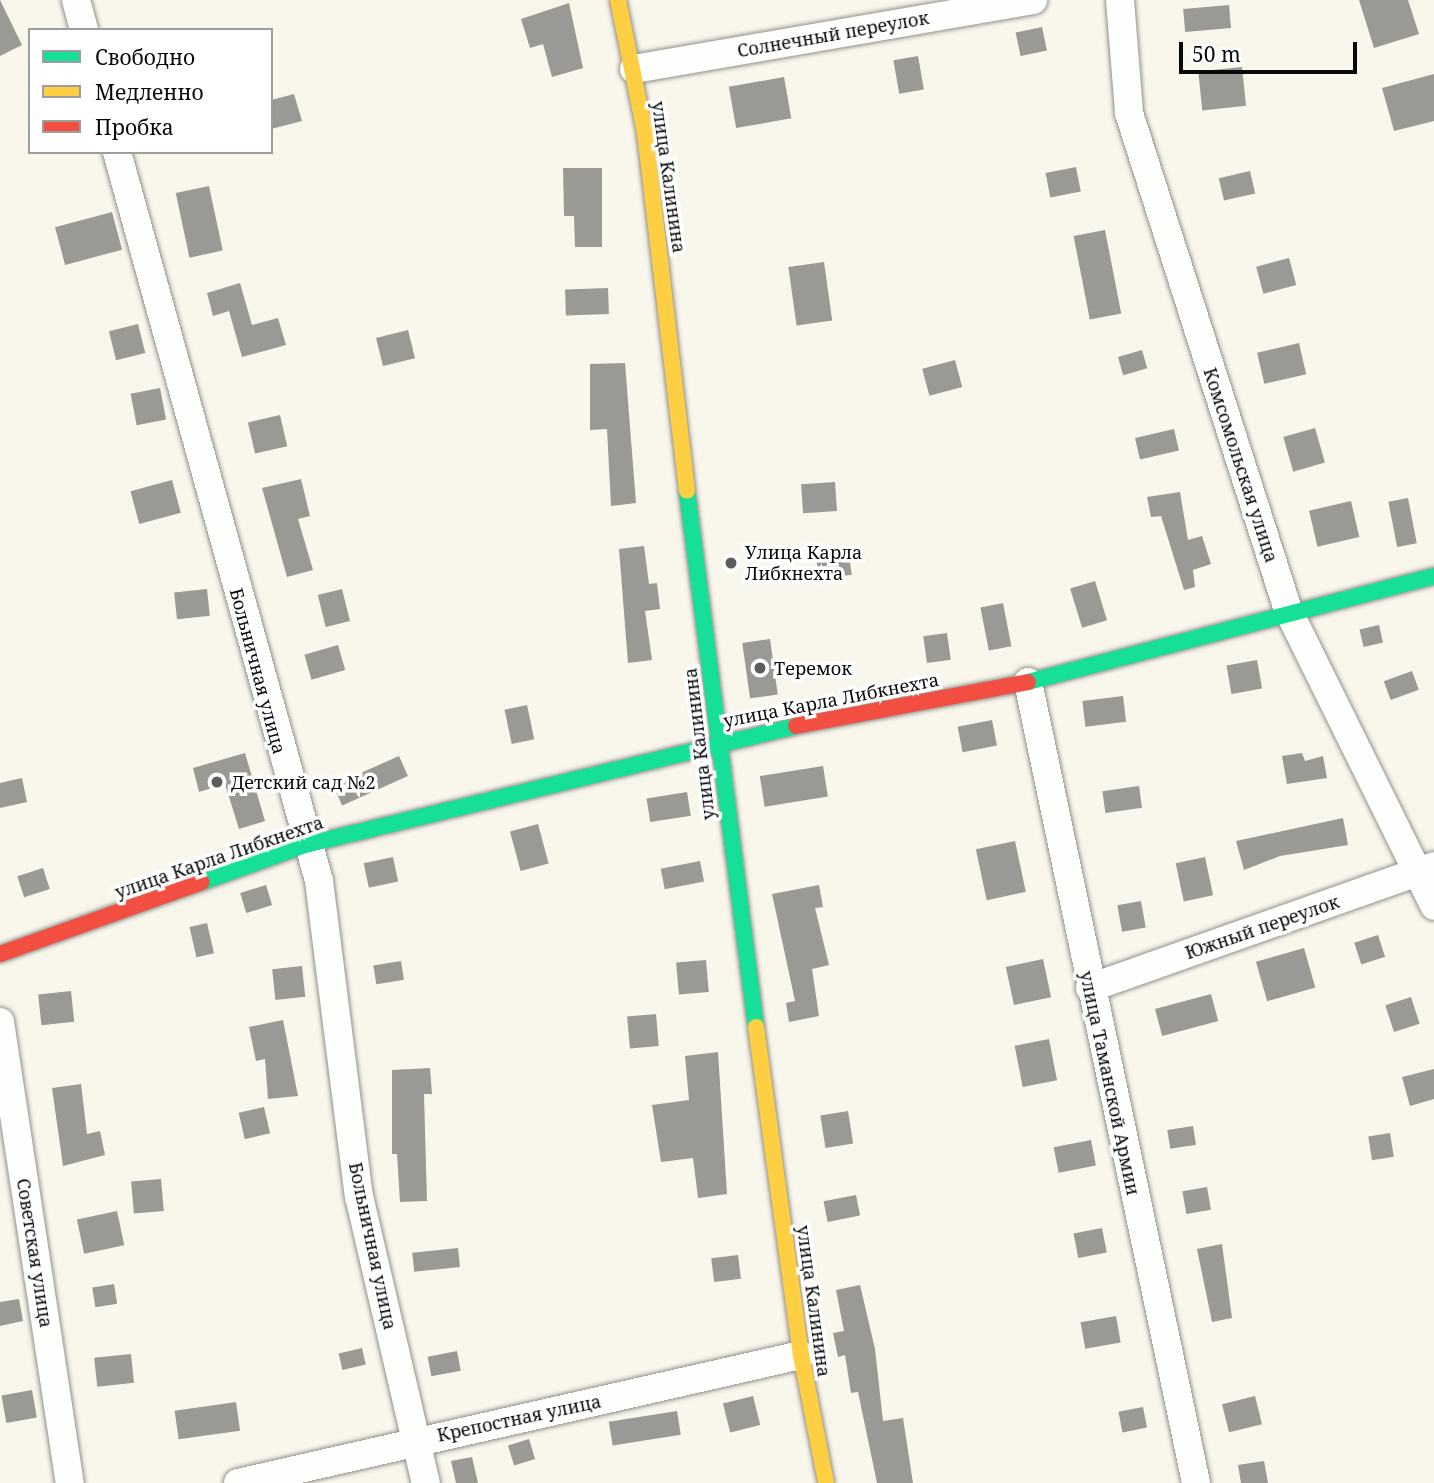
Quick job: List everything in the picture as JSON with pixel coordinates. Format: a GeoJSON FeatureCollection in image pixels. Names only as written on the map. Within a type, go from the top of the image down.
{"type":"FeatureCollection","features":[{"type":"Feature","properties":{"kind":"street"},"geometry":{"type":"LineString","coordinates":[[76,0],[83,28]]}},
{"type":"Feature","properties":{"kind":"street","name":"улица Калинина"},"geometry":{"type":"LineString","coordinates":[[618,0],[634,69],[717,741],[801,1355],[826,1483]]}},
{"type":"Feature","properties":{"kind":"street","name":"Солнечный переулок"},"geometry":{"type":"LineString","coordinates":[[634,69],[1033,0]]}},
{"type":"Feature","properties":{"kind":"street","name":"Комсомольская улица"},"geometry":{"type":"LineString","coordinates":[[1120,0],[1129,113],[1288,610],[1427,868],[1434,906]]}},
{"type":"Feature","properties":{"kind":"street","name":"Больничная улица"},"geometry":{"type":"LineString","coordinates":[[118,154],[305,845],[319,881],[359,1196],[426,1483]]}},
{"type":"Feature","properties":{"kind":"street","name":"улица Карла Либкнехта"},"geometry":{"type":"LineString","coordinates":[[0,954],[305,845],[717,741],[1028,682],[1288,610],[1434,576]]}},
{"type":"Feature","properties":{"kind":"street","name":"улица Таманской Армии"},"geometry":{"type":"LineString","coordinates":[[1028,682],[1090,988],[1196,1483]]}},
{"type":"Feature","properties":{"kind":"street","name":"Южный переулок"},"geometry":{"type":"LineString","coordinates":[[1090,988],[1427,868]]}},
{"type":"Feature","properties":{"kind":"street","name":"Советская улица"},"geometry":{"type":"LineString","coordinates":[[0,1022],[70,1483]]}},
{"type":"Feature","properties":{"kind":"street","name":"Крепостная улица"},"geometry":{"type":"LineString","coordinates":[[237,1483],[416,1440],[801,1355]]}},
{"type":"Feature","properties":{"kind":"building"},"geometry":{"type":"Polygon","coordinates":[[[0,0],[22,45],[0,56],[0,0]]]}},
{"type":"Feature","properties":{"kind":"building"},"geometry":{"type":"Polygon","coordinates":[[[1359,0],[1408,0],[1419,34],[1374,48],[1359,0]]]}},
{"type":"Feature","properties":{"kind":"building"},"geometry":{"type":"Polygon","coordinates":[[[569,3],[583,68],[552,77],[543,44],[530,48],[521,19],[569,3]]]}},
{"type":"Feature","properties":{"kind":"building"},"geometry":{"type":"Polygon","coordinates":[[[1229,5],[1231,28],[1185,32],[1183,9],[1229,5]]]}},
{"type":"Feature","properties":{"kind":"building"},"geometry":{"type":"Polygon","coordinates":[[[1042,27],[1047,50],[1021,56],[1016,33],[1042,27]]]}},
{"type":"Feature","properties":{"kind":"building"},"geometry":{"type":"Polygon","coordinates":[[[918,56],[924,89],[899,94],[893,60],[918,56]]]}},
{"type":"Feature","properties":{"kind":"building"},"geometry":{"type":"Polygon","coordinates":[[[1242,67],[1246,106],[1202,110],[1198,72],[1242,67]]]}},
{"type":"Feature","properties":{"kind":"building"},"geometry":{"type":"Polygon","coordinates":[[[1434,74],[1434,121],[1394,131],[1382,88],[1434,74]]]}},
{"type":"Feature","properties":{"kind":"building"},"geometry":{"type":"Polygon","coordinates":[[[784,77],[791,118],[736,128],[729,87],[784,77]]]}},
{"type":"Feature","properties":{"kind":"building"},"geometry":{"type":"Polygon","coordinates":[[[294,94],[302,121],[273,128],[273,99],[294,94]]]}},
{"type":"Feature","properties":{"kind":"building"},"geometry":{"type":"Polygon","coordinates":[[[1076,167],[1081,192],[1050,197],[1046,173],[1076,167]]]}},
{"type":"Feature","properties":{"kind":"building"},"geometry":{"type":"Polygon","coordinates":[[[563,168],[602,168],[602,247],[575,247],[574,216],[564,216],[563,168]]]}},
{"type":"Feature","properties":{"kind":"building"},"geometry":{"type":"Polygon","coordinates":[[[1250,171],[1255,193],[1224,201],[1219,178],[1250,171]]]}},
{"type":"Feature","properties":{"kind":"building"},"geometry":{"type":"Polygon","coordinates":[[[209,186],[223,251],[189,258],[176,193],[209,186]]]}},
{"type":"Feature","properties":{"kind":"building"},"geometry":{"type":"Polygon","coordinates":[[[112,212],[122,250],[65,265],[55,227],[112,212]]]}},
{"type":"Feature","properties":{"kind":"building"},"geometry":{"type":"Polygon","coordinates":[[[1105,230],[1121,313],[1090,320],[1074,236],[1105,230]]]}},
{"type":"Feature","properties":{"kind":"building"},"geometry":{"type":"Polygon","coordinates":[[[1289,258],[1296,285],[1263,294],[1256,267],[1289,258]]]}},
{"type":"Feature","properties":{"kind":"building"},"geometry":{"type":"Polygon","coordinates":[[[824,262],[832,320],[797,325],[788,267],[824,262]]]}},
{"type":"Feature","properties":{"kind":"building"},"geometry":{"type":"Polygon","coordinates":[[[240,283],[252,325],[278,318],[286,345],[242,357],[229,311],[213,316],[207,293],[240,283]]]}},
{"type":"Feature","properties":{"kind":"building"},"geometry":{"type":"Polygon","coordinates":[[[608,288],[609,314],[566,315],[565,290],[608,288]]]}},
{"type":"Feature","properties":{"kind":"building"},"geometry":{"type":"Polygon","coordinates":[[[138,324],[145,353],[116,360],[109,331],[138,324]]]}},
{"type":"Feature","properties":{"kind":"building"},"geometry":{"type":"Polygon","coordinates":[[[408,330],[415,358],[383,366],[376,338],[408,330]]]}},
{"type":"Feature","properties":{"kind":"building"},"geometry":{"type":"Polygon","coordinates":[[[1299,343],[1306,374],[1264,384],[1257,353],[1299,343]]]}},
{"type":"Feature","properties":{"kind":"building"},"geometry":{"type":"Polygon","coordinates":[[[1142,350],[1147,368],[1123,375],[1118,357],[1142,350]]]}},
{"type":"Feature","properties":{"kind":"building"},"geometry":{"type":"Polygon","coordinates":[[[955,360],[962,387],[929,396],[922,369],[955,360]]]}},
{"type":"Feature","properties":{"kind":"building"},"geometry":{"type":"Polygon","coordinates":[[[625,363],[636,503],[611,506],[607,429],[590,430],[590,364],[625,363]]]}},
{"type":"Feature","properties":{"kind":"building"},"geometry":{"type":"Polygon","coordinates":[[[160,388],[166,419],[137,425],[131,394],[160,388]]]}},
{"type":"Feature","properties":{"kind":"building"},"geometry":{"type":"Polygon","coordinates":[[[280,415],[287,446],[255,454],[248,422],[280,415]]]}},
{"type":"Feature","properties":{"kind":"building"},"geometry":{"type":"Polygon","coordinates":[[[1315,428],[1325,463],[1293,472],[1283,437],[1315,428]]]}},
{"type":"Feature","properties":{"kind":"building"},"geometry":{"type":"Polygon","coordinates":[[[1174,429],[1179,450],[1140,459],[1135,438],[1174,429]]]}},
{"type":"Feature","properties":{"kind":"building"},"geometry":{"type":"Polygon","coordinates":[[[301,479],[310,516],[298,519],[313,570],[287,577],[262,488],[301,479]]]}},
{"type":"Feature","properties":{"kind":"building"},"geometry":{"type":"Polygon","coordinates":[[[172,480],[181,513],[139,524],[130,491],[172,480]]]}},
{"type":"Feature","properties":{"kind":"building"},"geometry":{"type":"Polygon","coordinates":[[[835,482],[837,511],[803,513],[801,484],[835,482]]]}},
{"type":"Feature","properties":{"kind":"building"},"geometry":{"type":"Polygon","coordinates":[[[1180,492],[1188,540],[1202,536],[1211,564],[1193,570],[1195,587],[1184,590],[1161,516],[1151,517],[1147,497],[1180,492]]]}},
{"type":"Feature","properties":{"kind":"building"},"geometry":{"type":"Polygon","coordinates":[[[1408,498],[1417,543],[1397,547],[1388,502],[1408,498]]]}},
{"type":"Feature","properties":{"kind":"building"},"geometry":{"type":"Polygon","coordinates":[[[1351,501],[1359,537],[1317,547],[1309,511],[1351,501]]]}},
{"type":"Feature","properties":{"kind":"building"},"geometry":{"type":"Polygon","coordinates":[[[644,546],[649,584],[657,583],[660,609],[645,611],[652,660],[628,663],[619,549],[644,546]]]}},
{"type":"Feature","properties":{"kind":"building"},"geometry":{"type":"Polygon","coordinates":[[[848,548],[852,575],[819,579],[815,553],[848,548]]]}},
{"type":"Feature","properties":{"kind":"building"},"geometry":{"type":"Polygon","coordinates":[[[1095,581],[1107,620],[1082,628],[1070,589],[1095,581]]]}},
{"type":"Feature","properties":{"kind":"building"},"geometry":{"type":"Polygon","coordinates":[[[207,589],[210,616],[177,619],[174,592],[207,589]]]}},
{"type":"Feature","properties":{"kind":"building"},"geometry":{"type":"Polygon","coordinates":[[[342,589],[350,621],[326,627],[318,595],[342,589]]]}},
{"type":"Feature","properties":{"kind":"building"},"geometry":{"type":"Polygon","coordinates":[[[1003,603],[1011,646],[989,651],[980,607],[1003,603]]]}},
{"type":"Feature","properties":{"kind":"building"},"geometry":{"type":"Polygon","coordinates":[[[1379,625],[1383,643],[1364,647],[1360,629],[1379,625]]]}},
{"type":"Feature","properties":{"kind":"building"},"geometry":{"type":"Polygon","coordinates":[[[947,633],[951,660],[927,663],[923,636],[947,633]]]}},
{"type":"Feature","properties":{"kind":"building","name":"Теремок"},"geometry":{"type":"Polygon","coordinates":[[[770,639],[778,694],[750,698],[742,643],[770,639]]]}},
{"type":"Feature","properties":{"kind":"building"},"geometry":{"type":"Polygon","coordinates":[[[338,645],[345,670],[312,680],[304,655],[338,645]]]}},
{"type":"Feature","properties":{"kind":"building"},"geometry":{"type":"Polygon","coordinates":[[[1257,660],[1262,689],[1232,694],[1226,665],[1257,660]]]}},
{"type":"Feature","properties":{"kind":"building"},"geometry":{"type":"Polygon","coordinates":[[[1412,671],[1419,690],[1391,700],[1384,681],[1412,671]]]}},
{"type":"Feature","properties":{"kind":"building"},"geometry":{"type":"Polygon","coordinates":[[[1123,696],[1126,722],[1085,727],[1082,701],[1123,696]]]}},
{"type":"Feature","properties":{"kind":"building"},"geometry":{"type":"Polygon","coordinates":[[[527,705],[534,739],[512,744],[505,710],[527,705]]]}},
{"type":"Feature","properties":{"kind":"building"},"geometry":{"type":"Polygon","coordinates":[[[992,720],[997,746],[963,752],[958,727],[992,720]]]}},
{"type":"Feature","properties":{"kind":"building"},"geometry":{"type":"Polygon","coordinates":[[[245,753],[265,821],[239,829],[225,784],[199,792],[193,768],[245,753]]]}},
{"type":"Feature","properties":{"kind":"building"},"geometry":{"type":"Polygon","coordinates":[[[1302,753],[1305,761],[1323,756],[1327,778],[1287,784],[1282,756],[1302,753]]]}},
{"type":"Feature","properties":{"kind":"building"},"geometry":{"type":"Polygon","coordinates":[[[399,756],[408,776],[342,805],[333,785],[399,756]]]}},
{"type":"Feature","properties":{"kind":"building"},"geometry":{"type":"Polygon","coordinates":[[[823,766],[828,797],[765,807],[760,776],[823,766]]]}},
{"type":"Feature","properties":{"kind":"building"},"geometry":{"type":"Polygon","coordinates":[[[22,778],[27,802],[0,808],[0,783],[22,778]]]}},
{"type":"Feature","properties":{"kind":"building"},"geometry":{"type":"Polygon","coordinates":[[[1139,786],[1142,808],[1105,813],[1102,791],[1139,786]]]}},
{"type":"Feature","properties":{"kind":"building"},"geometry":{"type":"Polygon","coordinates":[[[687,792],[691,816],[650,822],[647,798],[687,792]]]}},
{"type":"Feature","properties":{"kind":"building"},"geometry":{"type":"Polygon","coordinates":[[[1343,818],[1348,845],[1280,856],[1244,870],[1236,841],[1343,818]]]}},
{"type":"Feature","properties":{"kind":"building"},"geometry":{"type":"Polygon","coordinates":[[[538,824],[549,864],[521,871],[510,832],[538,824]]]}},
{"type":"Feature","properties":{"kind":"building"},"geometry":{"type":"Polygon","coordinates":[[[1015,841],[1026,892],[987,900],[976,849],[1015,841]]]}},
{"type":"Feature","properties":{"kind":"building"},"geometry":{"type":"Polygon","coordinates":[[[393,857],[398,881],[369,888],[364,863],[393,857]]]}},
{"type":"Feature","properties":{"kind":"building"},"geometry":{"type":"Polygon","coordinates":[[[1205,857],[1213,895],[1184,901],[1176,863],[1205,857]]]}},
{"type":"Feature","properties":{"kind":"building"},"geometry":{"type":"Polygon","coordinates":[[[700,861],[704,882],[665,889],[661,869],[700,861]]]}},
{"type":"Feature","properties":{"kind":"building"},"geometry":{"type":"Polygon","coordinates":[[[43,868],[50,889],[24,897],[17,876],[43,868]]]}},
{"type":"Feature","properties":{"kind":"building"},"geometry":{"type":"Polygon","coordinates":[[[266,885],[272,905],[246,913],[240,893],[266,885]]]}},
{"type":"Feature","properties":{"kind":"building"},"geometry":{"type":"Polygon","coordinates":[[[819,885],[823,907],[815,908],[829,965],[812,969],[819,1016],[789,1022],[786,1003],[795,1001],[772,894],[819,885]]]}},
{"type":"Feature","properties":{"kind":"building"},"geometry":{"type":"Polygon","coordinates":[[[1141,901],[1146,928],[1122,932],[1117,905],[1141,901]]]}},
{"type":"Feature","properties":{"kind":"building"},"geometry":{"type":"Polygon","coordinates":[[[207,923],[214,953],[196,957],[189,927],[207,923]]]}},
{"type":"Feature","properties":{"kind":"building"},"geometry":{"type":"Polygon","coordinates":[[[1378,935],[1385,957],[1361,965],[1354,943],[1378,935]]]}},
{"type":"Feature","properties":{"kind":"building"},"geometry":{"type":"Polygon","coordinates":[[[1304,948],[1315,987],[1267,1001],[1256,962],[1304,948]]]}},
{"type":"Feature","properties":{"kind":"building"},"geometry":{"type":"Polygon","coordinates":[[[1043,959],[1051,997],[1014,1005],[1006,967],[1043,959]]]}},
{"type":"Feature","properties":{"kind":"building"},"geometry":{"type":"Polygon","coordinates":[[[706,960],[709,992],[679,994],[676,963],[706,960]]]}},
{"type":"Feature","properties":{"kind":"building"},"geometry":{"type":"Polygon","coordinates":[[[401,961],[404,980],[376,984],[373,965],[401,961]]]}},
{"type":"Feature","properties":{"kind":"building"},"geometry":{"type":"Polygon","coordinates":[[[302,966],[305,997],[275,1000],[272,969],[302,966]]]}},
{"type":"Feature","properties":{"kind":"building"},"geometry":{"type":"Polygon","coordinates":[[[71,991],[74,1022],[41,1025],[38,994],[71,991]]]}},
{"type":"Feature","properties":{"kind":"building"},"geometry":{"type":"Polygon","coordinates":[[[1211,994],[1218,1021],[1162,1036],[1155,1009],[1211,994]]]}},
{"type":"Feature","properties":{"kind":"building"},"geometry":{"type":"Polygon","coordinates":[[[1411,997],[1420,1024],[1394,1032],[1385,1005],[1411,997]]]}},
{"type":"Feature","properties":{"kind":"building"},"geometry":{"type":"Polygon","coordinates":[[[656,1014],[659,1046],[630,1048],[627,1017],[656,1014]]]}},
{"type":"Feature","properties":{"kind":"building"},"geometry":{"type":"Polygon","coordinates":[[[283,1020],[298,1096],[268,1099],[265,1059],[256,1061],[249,1027],[283,1020]]]}},
{"type":"Feature","properties":{"kind":"building"},"geometry":{"type":"Polygon","coordinates":[[[1049,1039],[1057,1080],[1023,1087],[1015,1046],[1049,1039]]]}},
{"type":"Feature","properties":{"kind":"building"},"geometry":{"type":"Polygon","coordinates":[[[718,1052],[727,1194],[698,1198],[693,1158],[661,1162],[652,1105],[689,1100],[685,1056],[718,1052]]]}},
{"type":"Feature","properties":{"kind":"building"},"geometry":{"type":"Polygon","coordinates":[[[430,1068],[432,1094],[424,1094],[427,1201],[400,1202],[397,1154],[392,1154],[392,1070],[430,1068]]]}},
{"type":"Feature","properties":{"kind":"building"},"geometry":{"type":"Polygon","coordinates":[[[1434,1069],[1434,1099],[1410,1106],[1402,1077],[1434,1069]]]}},
{"type":"Feature","properties":{"kind":"building"},"geometry":{"type":"Polygon","coordinates":[[[81,1084],[87,1134],[100,1131],[105,1155],[63,1166],[52,1088],[81,1084]]]}},
{"type":"Feature","properties":{"kind":"building"},"geometry":{"type":"Polygon","coordinates":[[[264,1107],[270,1133],[245,1139],[239,1113],[264,1107]]]}},
{"type":"Feature","properties":{"kind":"building"},"geometry":{"type":"Polygon","coordinates":[[[848,1111],[853,1144],[826,1148],[820,1115],[848,1111]]]}},
{"type":"Feature","properties":{"kind":"building"},"geometry":{"type":"Polygon","coordinates":[[[1193,1126],[1196,1145],[1170,1149],[1167,1130],[1193,1126]]]}},
{"type":"Feature","properties":{"kind":"building"},"geometry":{"type":"Polygon","coordinates":[[[1390,1133],[1394,1157],[1372,1160],[1368,1136],[1390,1133]]]}},
{"type":"Feature","properties":{"kind":"building"},"geometry":{"type":"Polygon","coordinates":[[[1091,1140],[1096,1166],[1059,1173],[1054,1147],[1091,1140]]]}},
{"type":"Feature","properties":{"kind":"building"},"geometry":{"type":"Polygon","coordinates":[[[161,1179],[164,1211],[134,1213],[131,1182],[161,1179]]]}},
{"type":"Feature","properties":{"kind":"building"},"geometry":{"type":"Polygon","coordinates":[[[1207,1187],[1211,1210],[1186,1214],[1182,1191],[1207,1187]]]}},
{"type":"Feature","properties":{"kind":"building"},"geometry":{"type":"Polygon","coordinates":[[[856,1195],[860,1216],[828,1222],[824,1201],[856,1195]]]}},
{"type":"Feature","properties":{"kind":"building"},"geometry":{"type":"Polygon","coordinates":[[[117,1211],[124,1245],[84,1254],[77,1220],[117,1211]]]}},
{"type":"Feature","properties":{"kind":"building"},"geometry":{"type":"Polygon","coordinates":[[[1102,1228],[1107,1253],[1078,1258],[1074,1234],[1102,1228]]]}},
{"type":"Feature","properties":{"kind":"building"},"geometry":{"type":"Polygon","coordinates":[[[1222,1244],[1232,1318],[1212,1322],[1197,1249],[1222,1244]]]}},
{"type":"Feature","properties":{"kind":"building"},"geometry":{"type":"Polygon","coordinates":[[[458,1248],[460,1267],[414,1272],[412,1253],[458,1248]]]}},
{"type":"Feature","properties":{"kind":"building"},"geometry":{"type":"Polygon","coordinates":[[[738,1255],[741,1279],[714,1282],[711,1258],[738,1255]]]}},
{"type":"Feature","properties":{"kind":"building"},"geometry":{"type":"Polygon","coordinates":[[[114,1284],[117,1304],[95,1307],[92,1287],[114,1284]]]}},
{"type":"Feature","properties":{"kind":"building"},"geometry":{"type":"Polygon","coordinates":[[[860,1285],[875,1349],[883,1421],[903,1418],[913,1483],[877,1483],[858,1392],[851,1393],[845,1355],[838,1357],[833,1333],[844,1331],[836,1290],[860,1285]]]}},
{"type":"Feature","properties":{"kind":"building"},"geometry":{"type":"Polygon","coordinates":[[[19,1299],[23,1321],[0,1326],[0,1302],[19,1299]]]}},
{"type":"Feature","properties":{"kind":"building"},"geometry":{"type":"Polygon","coordinates":[[[1116,1316],[1121,1343],[1085,1349],[1081,1322],[1116,1316]]]}},
{"type":"Feature","properties":{"kind":"building"},"geometry":{"type":"Polygon","coordinates":[[[362,1348],[366,1365],[342,1370],[339,1353],[362,1348]]]}},
{"type":"Feature","properties":{"kind":"building"},"geometry":{"type":"Polygon","coordinates":[[[457,1351],[461,1371],[431,1376],[428,1357],[457,1351]]]}},
{"type":"Feature","properties":{"kind":"building"},"geometry":{"type":"Polygon","coordinates":[[[131,1354],[134,1383],[97,1387],[94,1358],[131,1354]]]}},
{"type":"Feature","properties":{"kind":"building"},"geometry":{"type":"Polygon","coordinates":[[[32,1390],[37,1418],[6,1423],[1,1395],[32,1390]]]}},
{"type":"Feature","properties":{"kind":"building"},"geometry":{"type":"Polygon","coordinates":[[[753,1396],[760,1425],[730,1433],[723,1403],[753,1396]]]}},
{"type":"Feature","properties":{"kind":"building"},"geometry":{"type":"Polygon","coordinates":[[[1255,1396],[1262,1424],[1229,1432],[1222,1404],[1255,1396]]]}},
{"type":"Feature","properties":{"kind":"building"},"geometry":{"type":"Polygon","coordinates":[[[236,1402],[240,1431],[179,1439],[175,1411],[236,1402]]]}},
{"type":"Feature","properties":{"kind":"building"},"geometry":{"type":"Polygon","coordinates":[[[1143,1407],[1147,1428],[1122,1432],[1118,1412],[1143,1407]]]}},
{"type":"Feature","properties":{"kind":"building"},"geometry":{"type":"Polygon","coordinates":[[[677,1411],[681,1435],[613,1445],[609,1422],[677,1411]]]}},
{"type":"Feature","properties":{"kind":"building"},"geometry":{"type":"Polygon","coordinates":[[[529,1439],[535,1459],[514,1466],[508,1445],[529,1439]]]}},
{"type":"Feature","properties":{"kind":"building"},"geometry":{"type":"Polygon","coordinates":[[[472,1457],[478,1483],[456,1483],[451,1461],[472,1457]]]}},
{"type":"Feature","properties":{"kind":"building"},"geometry":{"type":"Polygon","coordinates":[[[1264,1461],[1268,1483],[1241,1483],[1238,1465],[1264,1461]]]}},
{"type":"Feature","properties":{"kind":"traffic: fast"},"geometry":{"type":"LineString","coordinates":[[687,491],[756,1027]]}},
{"type":"Feature","properties":{"kind":"traffic: fast"},"geometry":{"type":"LineString","coordinates":[[1028,682],[1434,576]]}},
{"type":"Feature","properties":{"kind":"traffic: fast"},"geometry":{"type":"LineString","coordinates":[[202,882],[305,845],[796,726]]}},
{"type":"Feature","properties":{"kind":"traffic: slow"},"geometry":{"type":"LineString","coordinates":[[618,0],[645,133],[687,491]]}},
{"type":"Feature","properties":{"kind":"traffic: slow"},"geometry":{"type":"LineString","coordinates":[[756,1027],[801,1355],[826,1483]]}},
{"type":"Feature","properties":{"kind":"traffic: jam"},"geometry":{"type":"LineString","coordinates":[[796,726],[1028,682]]}},
{"type":"Feature","properties":{"kind":"traffic: jam"},"geometry":{"type":"LineString","coordinates":[[0,954],[202,882]]}},
{"type":"Feature","properties":{"kind":"place","name":"Улица Карла Либкнехта"},"geometry":{"type":"Point","coordinates":[731,563]}},
{"type":"Feature","properties":{"kind":"place","name":"Теремок"},"geometry":{"type":"Point","coordinates":[760,668]}},
{"type":"Feature","properties":{"kind":"place","name":"Детский сад №2"},"geometry":{"type":"Point","coordinates":[217,782]}}]}
